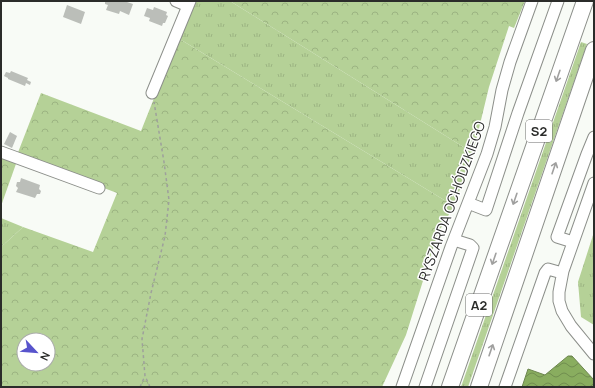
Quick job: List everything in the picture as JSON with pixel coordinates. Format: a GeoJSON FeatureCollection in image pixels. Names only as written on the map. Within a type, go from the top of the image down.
{"type":"FeatureCollection","features":[{"type":"Feature","properties":{"kind":"highway","name":"S2"},"geometry":{"type":"LineString","coordinates":[[507,222],[585,1]]}},
{"type":"Feature","properties":{"kind":"highway","name":"S2"},"geometry":{"type":"LineString","coordinates":[[532,231],[594,50]]}},
{"type":"Feature","properties":{"kind":"highway","name":"A2"},"geometry":{"type":"LineString","coordinates":[[450,387],[507,222]]}},
{"type":"Feature","properties":{"kind":"highway","name":"A2"},"geometry":{"type":"LineString","coordinates":[[479,387],[532,231]]}},
{"type":"Feature","properties":{"kind":"street"},"geometry":{"type":"LineString","coordinates":[[152,93],[189,3],[176,1]]}},
{"type":"Feature","properties":{"kind":"street","name":"RYSZARDA OCHÓDZKIEGO"},"geometry":{"type":"LineString","coordinates":[[402,387],[454,240],[487,154],[495,127],[502,90],[510,62],[532,1]]}},
{"type":"Feature","properties":{"kind":"street"},"geometry":{"type":"LineString","coordinates":[[468,203],[486,210],[520,106],[558,1]]}},
{"type":"Feature","properties":{"kind":"street"},"geometry":{"type":"LineString","coordinates":[[571,40],[592,1]]}},
{"type":"Feature","properties":{"kind":"street"},"geometry":{"type":"LineString","coordinates":[[573,242],[557,237],[594,137]]}},
{"type":"Feature","properties":{"kind":"street"},"geometry":{"type":"LineString","coordinates":[[1,152],[99,188]]}},
{"type":"Feature","properties":{"kind":"street"},"geometry":{"type":"LineString","coordinates":[[594,183],[562,273],[559,292],[559,301],[562,311],[571,326],[594,354]]}},
{"type":"Feature","properties":{"kind":"street"},"geometry":{"type":"LineString","coordinates":[[425,387],[473,248],[470,245],[454,240]]}},
{"type":"Feature","properties":{"kind":"street"},"geometry":{"type":"LineString","coordinates":[[505,387],[545,272],[548,269],[562,273]]}},
{"type":"Feature","properties":{"kind":"path"},"geometry":{"type":"LineString","coordinates":[[150,387],[145,376],[142,339],[150,293],[165,236],[169,200],[152,93]]}},
{"type":"Feature","properties":{"kind":"path"},"geometry":{"type":"LineString","coordinates":[[140,387],[145,376]]}},
{"type":"Feature","properties":{"kind":"green space"},"geometry":{"type":"Polygon","coordinates":[[[194,1],[230,1],[473,153],[454,206],[178,38],[194,1]]]}},
{"type":"Feature","properties":{"kind":"green space"},"geometry":{"type":"Polygon","coordinates":[[[230,1],[525,1],[514,28],[509,26],[489,87],[473,153],[230,1]]]}},
{"type":"Feature","properties":{"kind":"green space"},"geometry":{"type":"Polygon","coordinates":[[[178,38],[454,206],[438,233],[406,335],[382,387],[1,387],[1,247],[23,227],[93,252],[117,193],[17,155],[41,93],[141,131],[178,38]]]}},
{"type":"Feature","properties":{"kind":"green space"},"geometry":{"type":"Polygon","coordinates":[[[581,42],[587,44],[468,387],[461,387],[581,42]]]}},
{"type":"Feature","properties":{"kind":"green space"},"geometry":{"type":"Polygon","coordinates":[[[1,156],[17,161],[1,206],[1,156]]]}},
{"type":"Feature","properties":{"kind":"green space"},"geometry":{"type":"Polygon","coordinates":[[[1,218],[23,227],[1,247],[1,218]]]}},
{"type":"Feature","properties":{"kind":"green space"},"geometry":{"type":"Polygon","coordinates":[[[594,232],[594,325],[581,317],[578,282],[594,232]]]}},
{"type":"Feature","properties":{"kind":"water"},"geometry":{"type":"Polygon","coordinates":[[[568,356],[572,356],[594,380],[594,387],[522,387],[528,369],[545,375],[568,356]]]}},
{"type":"Feature","properties":{"kind":"building"},"geometry":{"type":"Polygon","coordinates":[[[105,1],[124,1],[133,4],[129,15],[120,11],[119,14],[106,10],[108,5],[105,4],[105,1]]]}},
{"type":"Feature","properties":{"kind":"building"},"geometry":{"type":"Polygon","coordinates":[[[67,5],[85,12],[81,24],[63,17],[67,5]]]}},
{"type":"Feature","properties":{"kind":"building"},"geometry":{"type":"Polygon","coordinates":[[[154,7],[167,12],[166,15],[168,16],[162,26],[149,21],[150,18],[144,16],[147,8],[153,10],[154,7]]]}},
{"type":"Feature","properties":{"kind":"building"},"geometry":{"type":"Polygon","coordinates":[[[11,71],[28,78],[27,80],[31,82],[30,85],[26,83],[25,86],[4,76],[6,72],[10,73],[11,71]]]}},
{"type":"Feature","properties":{"kind":"building"},"geometry":{"type":"Polygon","coordinates":[[[10,132],[17,136],[12,148],[4,144],[10,132]]]}},
{"type":"Feature","properties":{"kind":"building"},"geometry":{"type":"Polygon","coordinates":[[[21,178],[40,185],[40,194],[37,194],[35,198],[16,192],[18,188],[16,186],[17,182],[20,182],[21,178]]]}}]}
